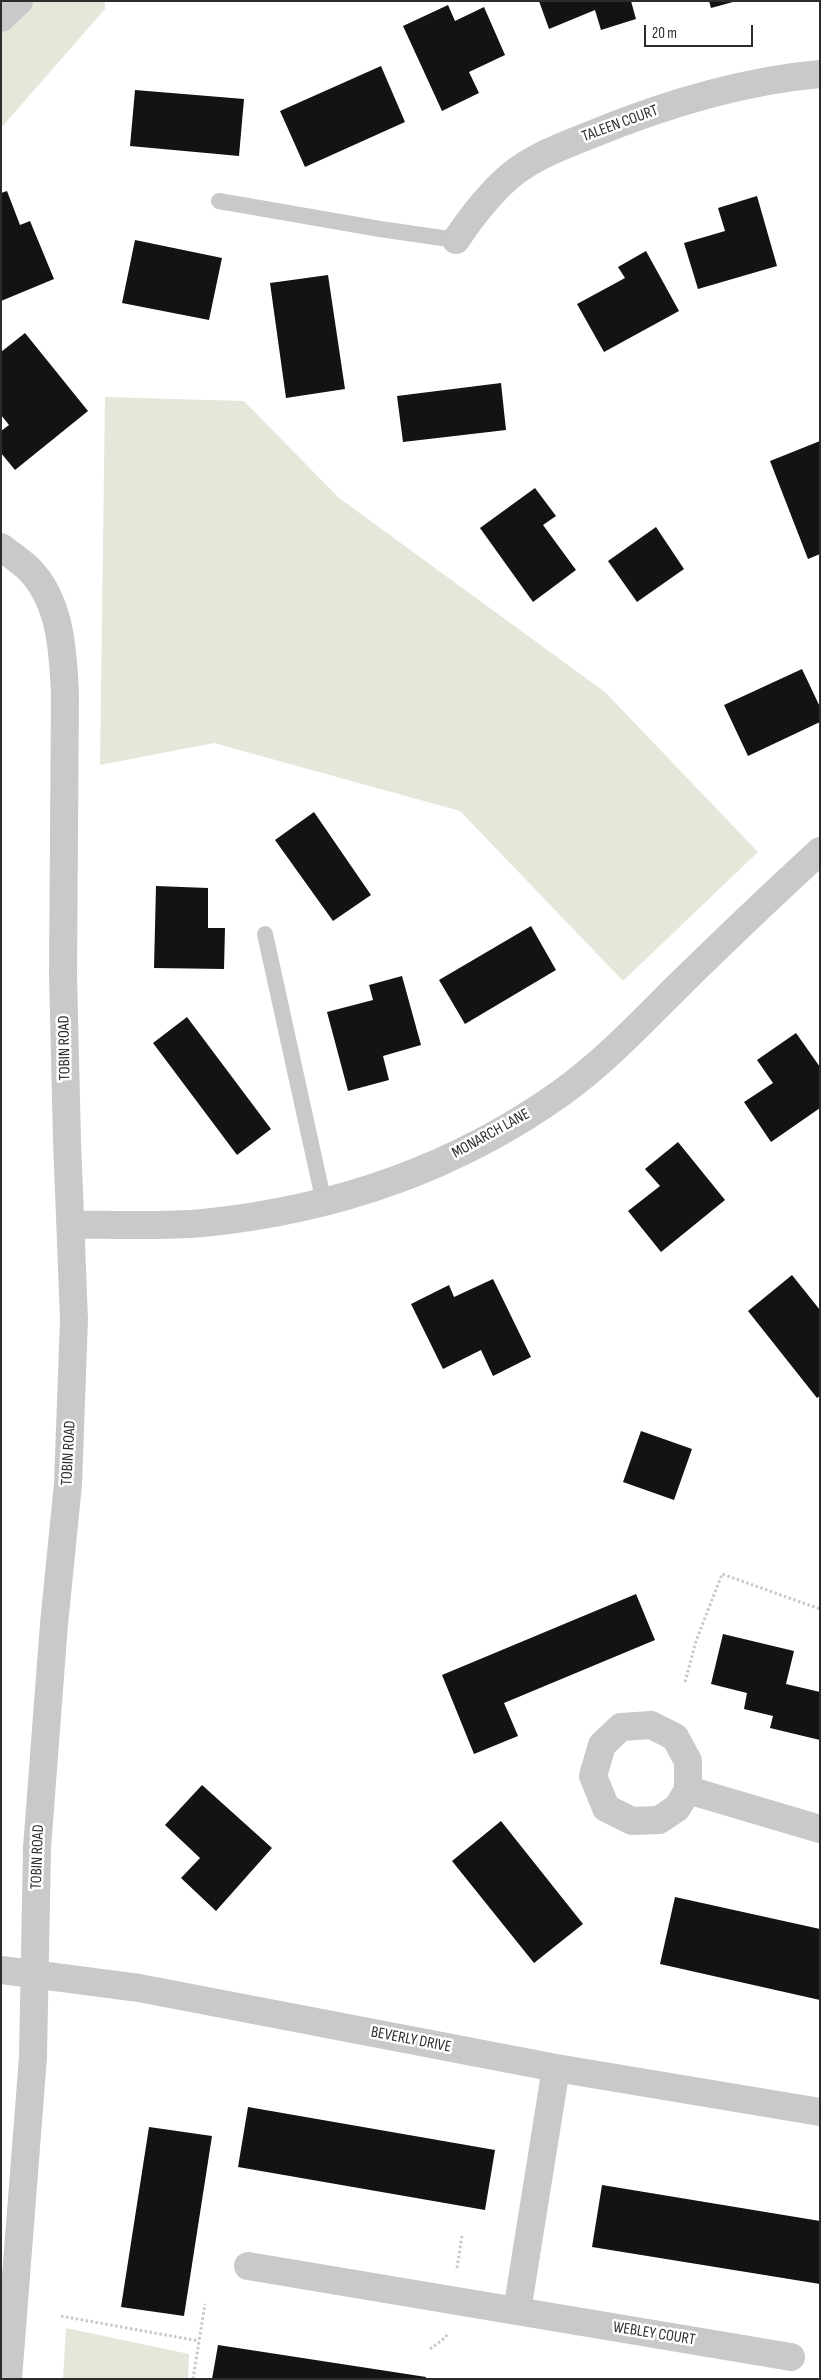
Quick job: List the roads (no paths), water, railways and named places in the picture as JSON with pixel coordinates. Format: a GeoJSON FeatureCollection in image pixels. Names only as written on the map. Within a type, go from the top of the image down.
{"type":"FeatureCollection","features":[{"type":"Feature","properties":{"kind":"street"},"geometry":{"type":"LineString","coordinates":[[1,18],[19,1]]}},
{"type":"Feature","properties":{"kind":"street","name":"TALEEN COURT"},"geometry":{"type":"LineString","coordinates":[[456,240],[478,207],[511,175],[548,152],[650,111],[727,90],[820,74]]}},
{"type":"Feature","properties":{"kind":"street","name":"TOBIN ROAD"},"geometry":{"type":"LineString","coordinates":[[1,547],[29,569],[46,593],[54,609],[63,655],[65,694],[64,984],[67,1141],[74,1319],[68,1484],[54,1624],[37,1848],[33,2057],[8,2379]]}},
{"type":"Feature","properties":{"kind":"street","name":"MONARCH LANE"},"geometry":{"type":"LineString","coordinates":[[71,1225],[200,1223],[286,1212],[358,1194],[434,1166],[510,1126],[562,1092],[628,1036],[763,903],[820,851]]}},
{"type":"Feature","properties":{"kind":"street"},"geometry":{"type":"LineString","coordinates":[[688,1790],[820,1829]]}},
{"type":"Feature","properties":{"kind":"street","name":"BEVERLY DRIVE"},"geometry":{"type":"LineString","coordinates":[[1,1970],[139,1988],[556,2068],[820,2112]]}},
{"type":"Feature","properties":{"kind":"street"},"geometry":{"type":"LineString","coordinates":[[517,2311],[556,2068]]}},
{"type":"Feature","properties":{"kind":"street","name":"WEBLEY COURT"},"geometry":{"type":"LineString","coordinates":[[248,2266],[791,2357]]}},
{"type":"Feature","properties":{"kind":"lane"},"geometry":{"type":"LineString","coordinates":[[219,201],[380,230],[456,240]]}},
{"type":"Feature","properties":{"kind":"lane"},"geometry":{"type":"LineString","coordinates":[[264,934],[324,1203]]}}]}
